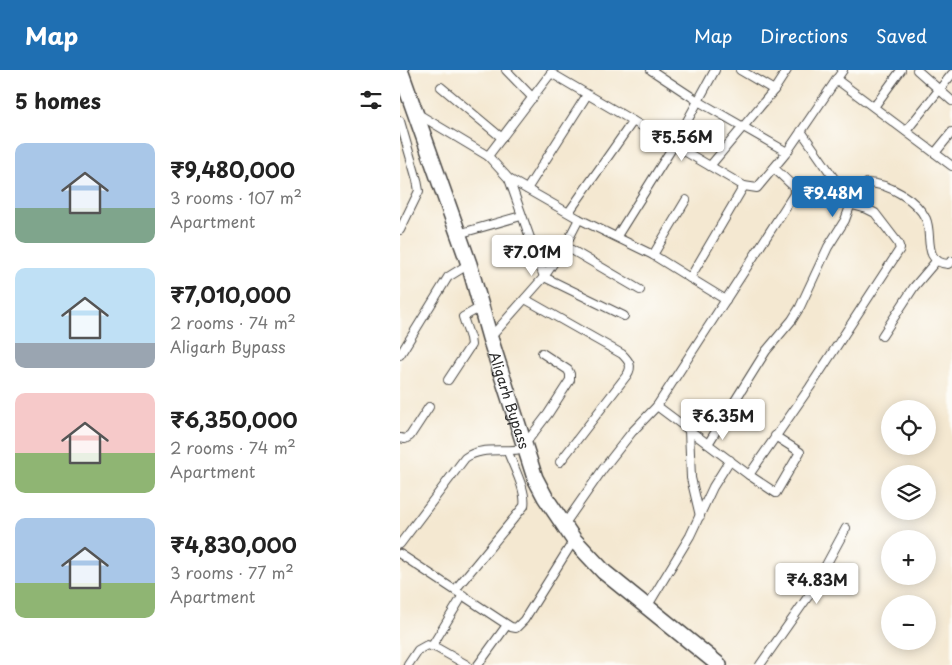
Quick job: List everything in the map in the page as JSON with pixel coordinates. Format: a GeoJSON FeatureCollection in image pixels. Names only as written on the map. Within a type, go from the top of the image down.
{"type":"FeatureCollection","features":[{"type":"Feature","properties":{"kind":"highway","name":"Aligarh Bypass"},"geometry":{"type":"LineString","coordinates":[[400,70],[404,97],[416,113],[469,264],[477,308],[490,338],[518,449],[574,540],[604,572],[719,665]]}},
{"type":"Feature","properties":{"kind":"street"},"geometry":{"type":"LineString","coordinates":[[506,70],[533,98]]}},
{"type":"Feature","properties":{"kind":"street"},"geometry":{"type":"LineString","coordinates":[[650,70],[698,102],[787,152]]}},
{"type":"Feature","properties":{"kind":"street"},"geometry":{"type":"LineString","coordinates":[[617,236],[674,145],[715,70]]}},
{"type":"Feature","properties":{"kind":"street"},"geometry":{"type":"LineString","coordinates":[[740,70],[774,90]]}},
{"type":"Feature","properties":{"kind":"street"},"geometry":{"type":"LineString","coordinates":[[710,166],[774,90],[787,70]]}},
{"type":"Feature","properties":{"kind":"street"},"geometry":{"type":"LineString","coordinates":[[488,156],[551,73],[744,186],[757,188],[787,152],[842,70]]}},
{"type":"Feature","properties":{"kind":"street"},"geometry":{"type":"LineString","coordinates":[[874,107],[901,70]]}},
{"type":"Feature","properties":{"kind":"street"},"geometry":{"type":"LineString","coordinates":[[917,70],[952,101]]}},
{"type":"Feature","properties":{"kind":"street"},"geometry":{"type":"LineString","coordinates":[[906,131],[952,74]]}},
{"type":"Feature","properties":{"kind":"street"},"geometry":{"type":"LineString","coordinates":[[836,79],[952,166]]}},
{"type":"Feature","properties":{"kind":"street"},"geometry":{"type":"LineString","coordinates":[[441,87],[502,138]]}},
{"type":"Feature","properties":{"kind":"street"},"geometry":{"type":"LineString","coordinates":[[527,189],[588,94]]}},
{"type":"Feature","properties":{"kind":"street"},"geometry":{"type":"LineString","coordinates":[[416,113],[488,156],[509,179],[579,219],[617,236],[653,256],[726,300]]}},
{"type":"Feature","properties":{"kind":"street"},"geometry":{"type":"LineString","coordinates":[[400,121],[418,180],[419,191],[402,219],[400,230]]}},
{"type":"Feature","properties":{"kind":"street"},"geometry":{"type":"LineString","coordinates":[[569,212],[633,121]]}},
{"type":"Feature","properties":{"kind":"street"},"geometry":{"type":"LineString","coordinates":[[708,444],[766,351],[792,320],[800,307],[828,247],[845,220],[849,209],[845,194],[801,131]]}},
{"type":"Feature","properties":{"kind":"street"},"geometry":{"type":"LineString","coordinates":[[935,153],[952,132]]}},
{"type":"Feature","properties":{"kind":"street"},"geometry":{"type":"LineString","coordinates":[[400,146],[409,149]]}},
{"type":"Feature","properties":{"kind":"street"},"geometry":{"type":"LineString","coordinates":[[564,525],[603,468],[632,432],[657,406],[794,194],[794,187],[791,183],[774,168]]}},
{"type":"Feature","properties":{"kind":"street"},"geometry":{"type":"LineString","coordinates":[[509,179],[544,277],[624,316]]}},
{"type":"Feature","properties":{"kind":"street"},"geometry":{"type":"LineString","coordinates":[[849,204],[867,183],[875,183],[888,188],[906,198],[918,208],[925,219],[929,247],[936,260],[942,264],[948,264],[952,261]]}},
{"type":"Feature","properties":{"kind":"street"},"geometry":{"type":"LineString","coordinates":[[690,278],[744,186]]}},
{"type":"Feature","properties":{"kind":"street"},"geometry":{"type":"LineString","coordinates":[[653,256],[686,200]]}},
{"type":"Feature","properties":{"kind":"street"},"geometry":{"type":"LineString","coordinates":[[749,475],[810,387],[900,249],[898,243],[874,213],[849,204]]}},
{"type":"Feature","properties":{"kind":"street"},"geometry":{"type":"LineString","coordinates":[[458,234],[521,216]]}},
{"type":"Feature","properties":{"kind":"street"},"geometry":{"type":"LineString","coordinates":[[490,338],[544,277],[565,246],[579,219]]}},
{"type":"Feature","properties":{"kind":"street"},"geometry":{"type":"LineString","coordinates":[[565,246],[640,290]]}},
{"type":"Feature","properties":{"kind":"street"},"geometry":{"type":"LineString","coordinates":[[882,336],[914,287],[936,260]]}},
{"type":"Feature","properties":{"kind":"street"},"geometry":{"type":"LineString","coordinates":[[400,355],[448,277],[469,264]]}},
{"type":"Feature","properties":{"kind":"street"},"geometry":{"type":"LineString","coordinates":[[525,299],[622,354],[629,360],[630,370],[560,462]]}},
{"type":"Feature","properties":{"kind":"street"},"geometry":{"type":"LineString","coordinates":[[448,380],[471,345],[462,319],[464,315],[477,308]]}},
{"type":"Feature","properties":{"kind":"street"},"geometry":{"type":"LineString","coordinates":[[455,590],[524,506],[525,500],[518,449],[548,414],[570,380],[568,370],[542,353]]}},
{"type":"Feature","properties":{"kind":"street"},"geometry":{"type":"LineString","coordinates":[[657,406],[776,493],[800,452],[776,436]]}},
{"type":"Feature","properties":{"kind":"street"},"geometry":{"type":"LineString","coordinates":[[400,438],[405,439],[410,436],[429,407]]}},
{"type":"Feature","properties":{"kind":"street"},"geometry":{"type":"LineString","coordinates":[[689,430],[691,478],[700,516]]}},
{"type":"Feature","properties":{"kind":"street"},"geometry":{"type":"LineString","coordinates":[[400,544],[465,458],[473,452],[483,450],[518,449]]}},
{"type":"Feature","properties":{"kind":"street"},"geometry":{"type":"LineString","coordinates":[[647,607],[690,536],[713,487],[730,460]]}},
{"type":"Feature","properties":{"kind":"street"},"geometry":{"type":"LineString","coordinates":[[760,665],[806,601],[846,528]]}},
{"type":"Feature","properties":{"kind":"street"},"geometry":{"type":"LineString","coordinates":[[400,554],[507,625],[516,628],[524,620],[574,540]]}},
{"type":"Feature","properties":{"kind":"street"},"geometry":{"type":"LineString","coordinates":[[432,646],[463,595]]}},
{"type":"Feature","properties":{"kind":"street"},"geometry":{"type":"LineString","coordinates":[[478,665],[507,625]]}},
{"type":"Feature","properties":{"kind":"street"},"geometry":{"type":"LineString","coordinates":[[408,665],[422,646],[432,646],[458,662],[467,665]]}}]}
